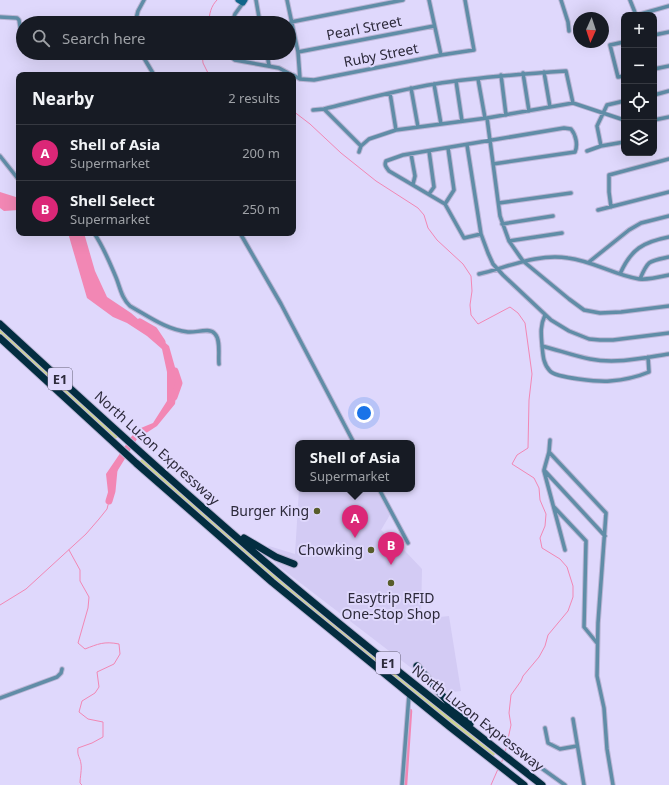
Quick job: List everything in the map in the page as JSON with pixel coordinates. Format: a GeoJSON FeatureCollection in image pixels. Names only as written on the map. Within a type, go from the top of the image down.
{"type":"FeatureCollection","features":[{"type":"Feature","properties":{"kind":"highway","name":"North Luzon Expressway"},"geometry":{"type":"LineString","coordinates":[[0,324],[121,435],[295,586],[542,785]]}},
{"type":"Feature","properties":{"kind":"highway","name":"North Luzon Expressway"},"geometry":{"type":"LineString","coordinates":[[0,338],[114,443],[272,582],[409,694],[524,785]]}},
{"type":"Feature","properties":{"kind":"highway"},"geometry":{"type":"LineString","coordinates":[[188,493],[246,539],[276,557],[294,564]]}},
{"type":"Feature","properties":{"kind":"highway"},"geometry":{"type":"LineString","coordinates":[[417,666],[447,701],[498,751]]}},
{"type":"Feature","properties":{"kind":"street"},"geometry":{"type":"LineString","coordinates":[[137,16],[144,0]]}},
{"type":"Feature","properties":{"kind":"street"},"geometry":{"type":"LineString","coordinates":[[256,0],[259,16]]}},
{"type":"Feature","properties":{"kind":"street"},"geometry":{"type":"LineString","coordinates":[[287,0],[290,16]]}},
{"type":"Feature","properties":{"kind":"street"},"geometry":{"type":"LineString","coordinates":[[296,21],[403,0]]}},
{"type":"Feature","properties":{"kind":"street"},"geometry":{"type":"LineString","coordinates":[[429,0],[441,55]]}},
{"type":"Feature","properties":{"kind":"street","name":"Ruby Street"},"geometry":{"type":"LineString","coordinates":[[300,79],[314,80],[474,50],[465,0]]}},
{"type":"Feature","properties":{"kind":"street"},"geometry":{"type":"LineString","coordinates":[[561,0],[568,22],[569,31]]}},
{"type":"Feature","properties":{"kind":"street"},"geometry":{"type":"LineString","coordinates":[[630,0],[635,12]]}},
{"type":"Feature","properties":{"kind":"street"},"geometry":{"type":"LineString","coordinates":[[234,16],[242,1]]}},
{"type":"Feature","properties":{"kind":"street"},"geometry":{"type":"LineString","coordinates":[[647,12],[669,6]]}},
{"type":"Feature","properties":{"kind":"street"},"geometry":{"type":"LineString","coordinates":[[0,17],[16,18]]}},
{"type":"Feature","properties":{"kind":"street","name":"Pearl Street"},"geometry":{"type":"LineString","coordinates":[[298,52],[434,26]]}},
{"type":"Feature","properties":{"kind":"street"},"geometry":{"type":"LineString","coordinates":[[657,34],[669,32]]}},
{"type":"Feature","properties":{"kind":"street"},"geometry":{"type":"LineString","coordinates":[[296,43],[300,79]]}},
{"type":"Feature","properties":{"kind":"street"},"geometry":{"type":"LineString","coordinates":[[621,43],[610,45],[618,77],[621,76]]}},
{"type":"Feature","properties":{"kind":"street"},"geometry":{"type":"LineString","coordinates":[[146,60],[152,72]]}},
{"type":"Feature","properties":{"kind":"street"},"geometry":{"type":"LineString","coordinates":[[235,60],[279,68],[287,72]]}},
{"type":"Feature","properties":{"kind":"street"},"geometry":{"type":"LineString","coordinates":[[268,60],[269,66]]}},
{"type":"Feature","properties":{"kind":"street"},"geometry":{"type":"LineString","coordinates":[[657,68],[669,66]]}},
{"type":"Feature","properties":{"kind":"street"},"geometry":{"type":"LineString","coordinates":[[313,110],[324,109],[434,84],[501,75],[566,71],[573,103]]}},
{"type":"Feature","properties":{"kind":"street"},"geometry":{"type":"LineString","coordinates":[[544,72],[550,107]]}},
{"type":"Feature","properties":{"kind":"street"},"geometry":{"type":"LineString","coordinates":[[523,73],[529,111]]}},
{"type":"Feature","properties":{"kind":"street"},"geometry":{"type":"LineString","coordinates":[[501,75],[506,115]]}},
{"type":"Feature","properties":{"kind":"street"},"geometry":{"type":"LineString","coordinates":[[296,77],[300,79]]}},
{"type":"Feature","properties":{"kind":"street"},"geometry":{"type":"LineString","coordinates":[[478,79],[490,141],[500,216],[508,241],[523,261],[569,300],[584,310],[600,313],[669,306]]}},
{"type":"Feature","properties":{"kind":"street"},"geometry":{"type":"LineString","coordinates":[[456,81],[462,121]]}},
{"type":"Feature","properties":{"kind":"street"},"geometry":{"type":"LineString","coordinates":[[434,84],[440,124]]}},
{"type":"Feature","properties":{"kind":"street"},"geometry":{"type":"LineString","coordinates":[[411,88],[418,127]]}},
{"type":"Feature","properties":{"kind":"street"},"geometry":{"type":"LineString","coordinates":[[657,94],[669,92]]}},
{"type":"Feature","properties":{"kind":"street"},"geometry":{"type":"LineString","coordinates":[[390,93],[396,130]]}},
{"type":"Feature","properties":{"kind":"street"},"geometry":{"type":"LineString","coordinates":[[601,146],[597,126],[607,105],[621,102]]}},
{"type":"Feature","properties":{"kind":"street"},"geometry":{"type":"LineString","coordinates":[[359,152],[361,146],[369,139],[396,130],[506,115],[573,103],[621,119]]}},
{"type":"Feature","properties":{"kind":"street"},"geometry":{"type":"LineString","coordinates":[[324,109],[361,146]]}},
{"type":"Feature","properties":{"kind":"street"},"geometry":{"type":"LineString","coordinates":[[657,119],[669,116]]}},
{"type":"Feature","properties":{"kind":"street"},"geometry":{"type":"LineString","coordinates":[[481,234],[464,238],[445,204],[389,170],[385,167],[385,164],[386,161],[411,154],[564,128],[572,129],[574,132],[577,147],[575,152],[493,164]]}},
{"type":"Feature","properties":{"kind":"street"},"geometry":{"type":"LineString","coordinates":[[587,150],[621,143]]}},
{"type":"Feature","properties":{"kind":"street"},"geometry":{"type":"LineString","coordinates":[[467,145],[481,234],[488,253],[498,270],[545,315],[569,331],[589,338],[613,340],[669,333]]}},
{"type":"Feature","properties":{"kind":"street"},"geometry":{"type":"LineString","coordinates":[[445,204],[454,190],[448,148]]}},
{"type":"Feature","properties":{"kind":"street"},"geometry":{"type":"LineString","coordinates":[[429,151],[434,187],[429,194]]}},
{"type":"Feature","properties":{"kind":"street"},"geometry":{"type":"LineString","coordinates":[[411,154],[415,176],[413,184]]}},
{"type":"Feature","properties":{"kind":"street"},"geometry":{"type":"LineString","coordinates":[[0,156],[16,176]]}},
{"type":"Feature","properties":{"kind":"street"},"geometry":{"type":"LineString","coordinates":[[611,207],[609,175],[669,159]]}},
{"type":"Feature","properties":{"kind":"street"},"geometry":{"type":"LineString","coordinates":[[598,210],[669,192]]}},
{"type":"Feature","properties":{"kind":"street"},"geometry":{"type":"LineString","coordinates":[[499,203],[571,193]]}},
{"type":"Feature","properties":{"kind":"street"},"geometry":{"type":"LineString","coordinates":[[502,224],[553,216]]}},
{"type":"Feature","properties":{"kind":"street"},"geometry":{"type":"LineString","coordinates":[[589,262],[641,222],[669,216]]}},
{"type":"Feature","properties":{"kind":"street"},"geometry":{"type":"LineString","coordinates":[[508,241],[562,233]]}},
{"type":"Feature","properties":{"kind":"street"},"geometry":{"type":"LineString","coordinates":[[96,236],[116,276],[125,301],[130,306],[170,328],[189,332],[210,331],[215,333],[217,338],[219,364]]}},
{"type":"Feature","properties":{"kind":"street"},"geometry":{"type":"LineString","coordinates":[[242,236],[281,304],[352,440]]}},
{"type":"Feature","properties":{"kind":"street"},"geometry":{"type":"LineString","coordinates":[[620,274],[625,263],[633,252],[644,244],[669,237]]}},
{"type":"Feature","properties":{"kind":"street"},"geometry":{"type":"LineString","coordinates":[[479,274],[498,270],[523,261],[567,257],[589,262],[620,274],[640,279],[669,275]]}},
{"type":"Feature","properties":{"kind":"street"},"geometry":{"type":"LineString","coordinates":[[640,279],[645,267],[652,260],[669,257]]}},
{"type":"Feature","properties":{"kind":"street"},"geometry":{"type":"LineString","coordinates":[[545,315],[541,330],[542,346],[544,364],[551,373],[564,377],[608,382],[617,381],[647,373],[650,370],[648,357]]}},
{"type":"Feature","properties":{"kind":"street"},"geometry":{"type":"LineString","coordinates":[[542,346],[588,359],[601,361],[620,361],[669,354]]}},
{"type":"Feature","properties":{"kind":"street"},"geometry":{"type":"LineString","coordinates":[[550,440],[549,452],[544,470],[565,550]]}},
{"type":"Feature","properties":{"kind":"street"},"geometry":{"type":"LineString","coordinates":[[549,452],[606,513],[597,643],[597,676],[604,708],[607,749],[614,785]]}},
{"type":"Feature","properties":{"kind":"street"},"geometry":{"type":"LineString","coordinates":[[544,470],[605,536]]}},
{"type":"Feature","properties":{"kind":"street"},"geometry":{"type":"LineString","coordinates":[[381,492],[408,543]]}},
{"type":"Feature","properties":{"kind":"street"},"geometry":{"type":"LineString","coordinates":[[554,508],[586,541],[584,627],[597,643]]}},
{"type":"Feature","properties":{"kind":"street"},"geometry":{"type":"LineString","coordinates":[[0,698],[57,677],[61,673],[62,669]]}},
{"type":"Feature","properties":{"kind":"street"},"geometry":{"type":"LineString","coordinates":[[402,785],[409,694]]}},
{"type":"Feature","properties":{"kind":"street"},"geometry":{"type":"LineString","coordinates":[[572,719],[584,785]]}},
{"type":"Feature","properties":{"kind":"street"},"geometry":{"type":"LineString","coordinates":[[545,728],[548,743],[560,749],[577,746]]}},
{"type":"Feature","properties":{"kind":"street"},"geometry":{"type":"LineString","coordinates":[[533,762],[565,785]]}},
{"type":"Feature","properties":{"kind":"shaded area"},"geometry":{"type":"Polygon","coordinates":[[[0,192],[16,197],[16,210],[4,211],[0,208],[0,192]]]}},
{"type":"Feature","properties":{"kind":"shaded area"},"geometry":{"type":"Polygon","coordinates":[[[69,236],[85,236],[95,271],[107,297],[131,313],[169,346],[178,378],[175,404],[157,426],[137,439],[110,483],[109,501],[106,474],[136,430],[153,423],[167,401],[167,372],[162,349],[147,336],[127,323],[113,317],[87,298],[69,236]]]}},
{"type":"Feature","properties":{"kind":"shaded area"},"geometry":{"type":"Polygon","coordinates":[[[299,492],[379,492],[391,513],[381,530],[405,551],[422,569],[421,619],[449,616],[461,691],[444,693],[277,565],[267,548],[269,546],[295,554],[299,492]]]}},
{"type":"Feature","properties":{"kind":"green space"},"geometry":{"type":"Polygon","coordinates":[[[0,328],[118,437],[115,439],[0,333],[0,328]]]}},
{"type":"Feature","properties":{"kind":"green space"},"geometry":{"type":"Polygon","coordinates":[[[143,458],[171,485],[286,585],[495,754],[493,757],[325,623],[168,488],[140,461],[143,458]]]}},
{"type":"Feature","properties":{"kind":"waterway"},"geometry":{"type":"LineString","coordinates":[[209,16],[213,5],[217,0]]}},
{"type":"Feature","properties":{"kind":"waterway"},"geometry":{"type":"LineString","coordinates":[[203,60],[208,72]]}},
{"type":"Feature","properties":{"kind":"waterway"},"geometry":{"type":"LineString","coordinates":[[296,113],[310,124],[341,153],[376,181],[418,208],[424,215],[428,228],[437,240],[463,264],[471,276],[471,315],[478,324],[510,307],[518,313],[525,323],[532,374],[529,400],[528,448],[517,455],[512,464],[534,478],[539,488],[540,500],[546,514],[545,526],[540,538],[542,548],[560,559],[567,567],[573,586],[573,597],[568,611],[548,635],[545,646],[539,657],[523,676],[511,695],[509,713],[511,725],[505,753]]}},
{"type":"Feature","properties":{"kind":"waterway"},"geometry":{"type":"LineString","coordinates":[[140,322],[154,330],[162,342]]}},
{"type":"Feature","properties":{"kind":"waterway"},"geometry":{"type":"LineString","coordinates":[[174,397],[179,383],[175,371]]}},
{"type":"Feature","properties":{"kind":"waterway"},"geometry":{"type":"LineString","coordinates":[[109,501],[112,491],[114,470]]}},
{"type":"Feature","properties":{"kind":"waterway"},"geometry":{"type":"LineString","coordinates":[[0,605],[26,589],[86,534],[107,509],[109,501]]}},
{"type":"Feature","properties":{"kind":"waterway"},"geometry":{"type":"LineString","coordinates":[[69,550],[80,570],[80,581],[89,597],[88,608],[78,643],[85,649],[101,644],[119,644],[120,654],[114,664],[97,672],[99,687],[95,693],[82,701],[79,712],[88,719],[103,722],[103,737],[78,748],[81,761],[80,783],[82,785]]}},
{"type":"Feature","properties":{"kind":"waterway"},"geometry":{"type":"LineString","coordinates":[[405,785],[410,711]]}},
{"type":"Feature","properties":{"kind":"waterway"},"geometry":{"type":"LineString","coordinates":[[501,764],[503,758]]}},
{"type":"Feature","properties":{"kind":"waterway"},"geometry":{"type":"LineString","coordinates":[[491,785],[498,769]]}},
{"type":"Feature","properties":{"kind":"place","name":"Burger King"},"geometry":{"type":"Point","coordinates":[317,511]}},
{"type":"Feature","properties":{"kind":"place","name":"Shell of Asia"},"geometry":{"type":"Point","coordinates":[355,538]}},
{"type":"Feature","properties":{"kind":"place","name":"Chowking"},"geometry":{"type":"Point","coordinates":[371,550]}},
{"type":"Feature","properties":{"kind":"place","name":"Shell Select"},"geometry":{"type":"Point","coordinates":[391,565]}},
{"type":"Feature","properties":{"kind":"place","name":"Easytrip RFID One-Stop Shop"},"geometry":{"type":"Point","coordinates":[391,583]}}]}
